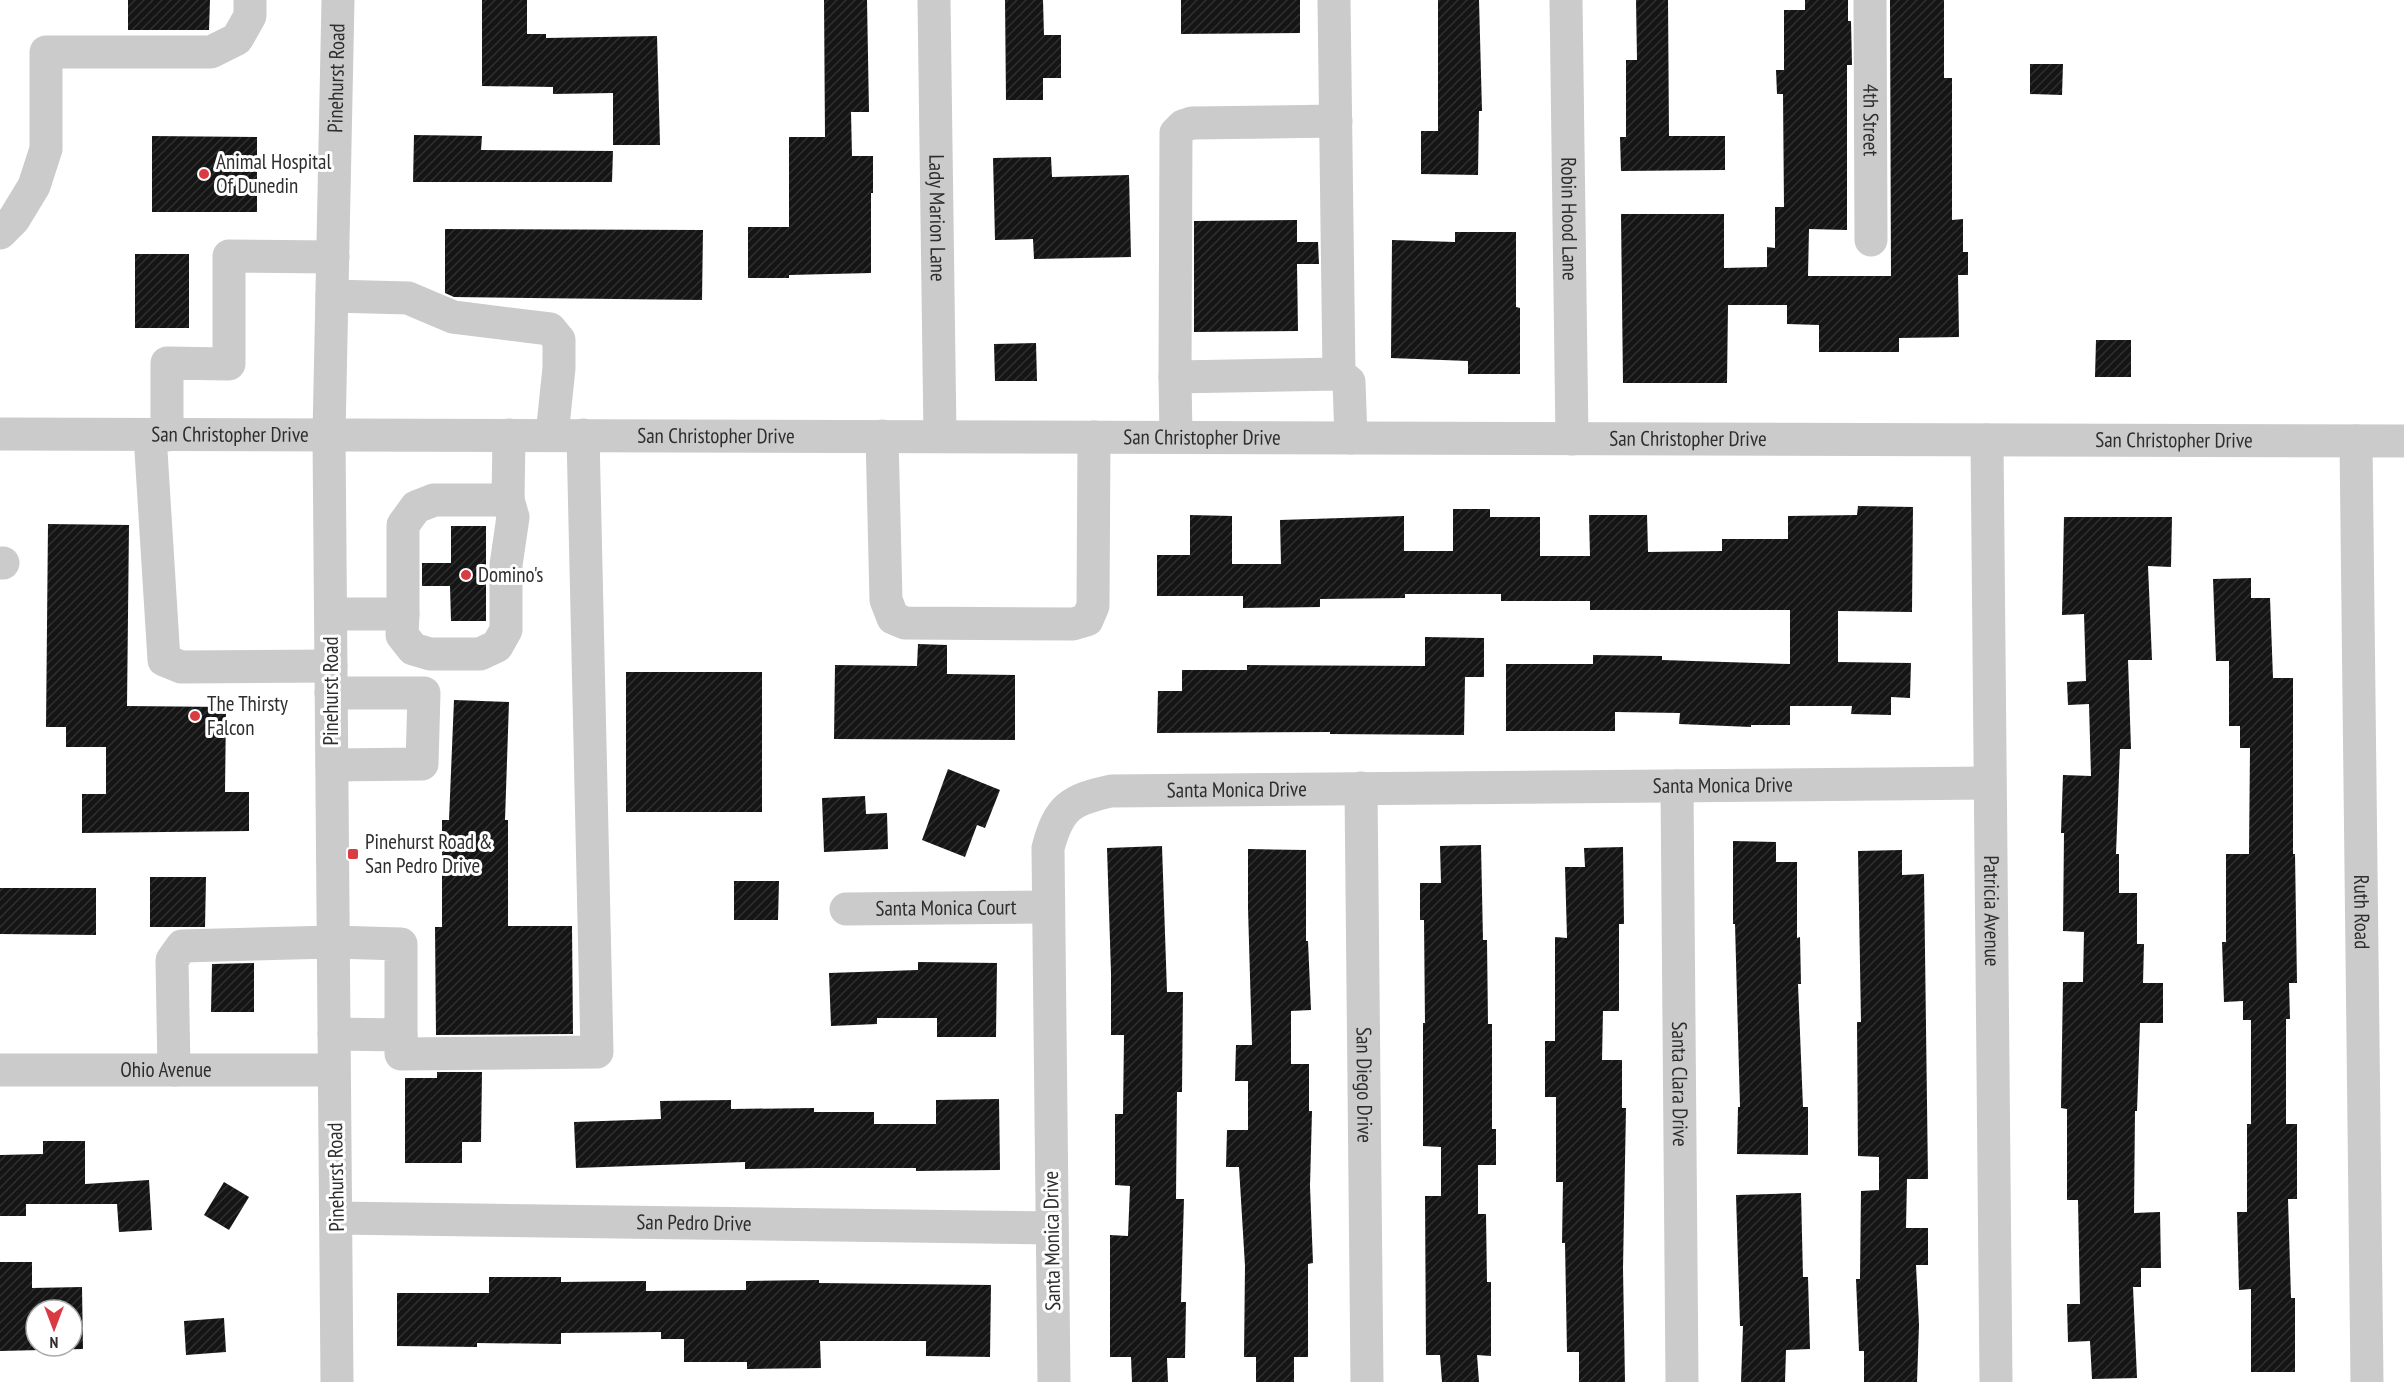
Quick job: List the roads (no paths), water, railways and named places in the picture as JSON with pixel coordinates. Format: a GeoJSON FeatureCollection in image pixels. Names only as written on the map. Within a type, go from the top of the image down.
{"type":"FeatureCollection","features":[{"type":"Feature","properties":{"kind":"street"},"geometry":{"type":"LineString","coordinates":[[0,233],[14,219],[34,186],[46,149],[46,52],[211,52],[237,39],[250,16],[250,0]]}},
{"type":"Feature","properties":{"kind":"street","name":"Pinehurst Road"},"geometry":{"type":"LineString","coordinates":[[338,0],[329,435],[338,1382]]}},
{"type":"Feature","properties":{"kind":"street","name":"Lady Marion Lane"},"geometry":{"type":"LineString","coordinates":[[934,0],[940,436]]}},
{"type":"Feature","properties":{"kind":"street"},"geometry":{"type":"LineString","coordinates":[[1334,0],[1339,374]]}},
{"type":"Feature","properties":{"kind":"street","name":"Robin Hood Lane"},"geometry":{"type":"LineString","coordinates":[[1566,0],[1572,439]]}},
{"type":"Feature","properties":{"kind":"street","name":"4th Street"},"geometry":{"type":"LineString","coordinates":[[1870,0],[1871,240]]}},
{"type":"Feature","properties":{"kind":"street"},"geometry":{"type":"LineString","coordinates":[[1176,437],[1176,133],[1183,126],[1192,123],[1336,121]]}},
{"type":"Feature","properties":{"kind":"street"},"geometry":{"type":"LineString","coordinates":[[332,765],[422,764],[424,693],[331,680],[181,667],[164,660],[159,435],[167,363],[229,364],[229,256],[333,257]]}},
{"type":"Feature","properties":{"kind":"street"},"geometry":{"type":"LineString","coordinates":[[332,296],[408,298],[453,317],[550,329],[558,340],[567,435],[597,1052],[401,1044],[333,1034]]}},
{"type":"Feature","properties":{"kind":"street"},"geometry":{"type":"LineString","coordinates":[[1175,377],[1339,374],[1349,382],[1352,438]]}},
{"type":"Feature","properties":{"kind":"street","name":"San Christopher Drive"},"geometry":{"type":"LineString","coordinates":[[0,434],[2404,441]]}},
{"type":"Feature","properties":{"kind":"street"},"geometry":{"type":"LineString","coordinates":[[508,500],[434,500],[416,507],[403,525],[402,635],[413,649],[430,654],[480,654],[497,646],[506,630],[506,565],[513,518],[508,500],[509,435]]}},
{"type":"Feature","properties":{"kind":"street"},"geometry":{"type":"LineString","coordinates":[[882,436],[886,600],[893,618],[905,623],[1049,624],[1073,624],[1087,620],[1093,606],[1094,437]]}},
{"type":"Feature","properties":{"kind":"street","name":"Patricia Avenue"},"geometry":{"type":"LineString","coordinates":[[1987,440],[1996,1382]]}},
{"type":"Feature","properties":{"kind":"street","name":"Ruth Road"},"geometry":{"type":"LineString","coordinates":[[2356,441],[2367,1382]]}},
{"type":"Feature","properties":{"kind":"street"},"geometry":{"type":"LineString","coordinates":[[331,614],[403,614]]}},
{"type":"Feature","properties":{"kind":"street","name":"Santa Monica Drive"},"geometry":{"type":"LineString","coordinates":[[1054,1382],[1048,848],[1054,824],[1068,808],[1085,797],[1111,791],[1989,783]]}},
{"type":"Feature","properties":{"kind":"street","name":"Santa Clara Drive"},"geometry":{"type":"LineString","coordinates":[[1677,786],[1682,1382]]}},
{"type":"Feature","properties":{"kind":"street","name":"San Diego Drive"},"geometry":{"type":"LineString","coordinates":[[1361,788],[1367,1382]]}},
{"type":"Feature","properties":{"kind":"street","name":"Santa Monica Court"},"geometry":{"type":"LineString","coordinates":[[846,909],[1048,907]]}},
{"type":"Feature","properties":{"kind":"street"},"geometry":{"type":"LineString","coordinates":[[174,1070],[172,960],[182,946],[333,942],[401,944],[401,1044]]}},
{"type":"Feature","properties":{"kind":"street","name":"Ohio Avenue"},"geometry":{"type":"LineString","coordinates":[[0,1070],[334,1070]]}},
{"type":"Feature","properties":{"kind":"street","name":"San Pedro Drive"},"geometry":{"type":"LineString","coordinates":[[337,1218],[1052,1228]]}},
{"type":"Feature","properties":{"kind":"place","name":"Animal Hospital Of Dunedin"},"geometry":{"type":"Point","coordinates":[204,174]}},
{"type":"Feature","properties":{"kind":"place","name":"Domino's"},"geometry":{"type":"Point","coordinates":[466,575]}},
{"type":"Feature","properties":{"kind":"place","name":"The Thirsty Falcon"},"geometry":{"type":"Point","coordinates":[195,716]}},
{"type":"Feature","properties":{"kind":"place","name":"Pinehurst Road & San Pedro Drive"},"geometry":{"type":"Point","coordinates":[353,854]}}]}
